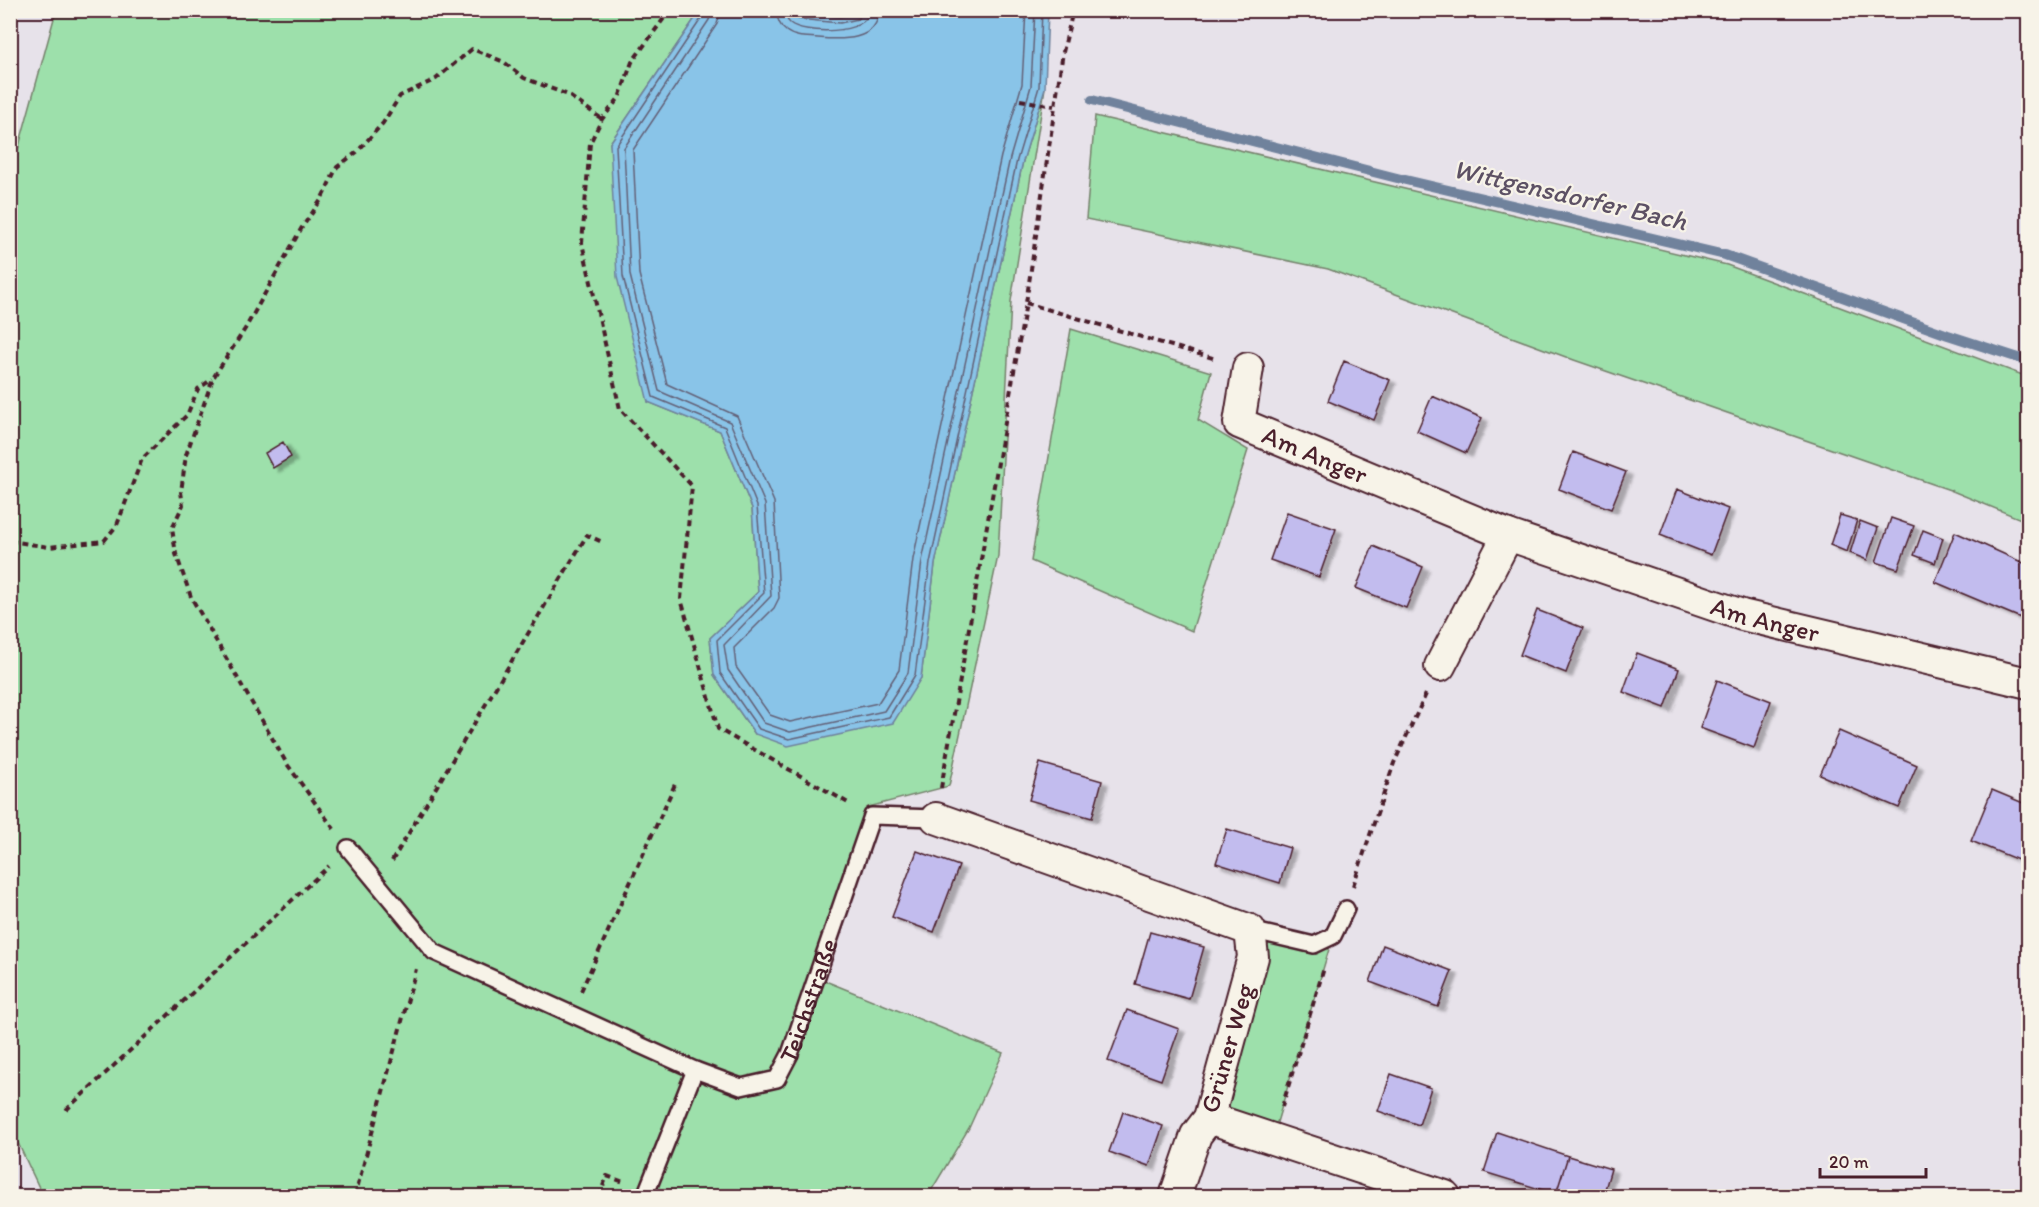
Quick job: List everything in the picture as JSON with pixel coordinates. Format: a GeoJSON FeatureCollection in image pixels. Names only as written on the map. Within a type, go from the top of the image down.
{"type":"FeatureCollection","features":[{"type":"Feature","properties":{"kind":"street","name":"Am Anger"},"geometry":{"type":"LineString","coordinates":[[1248,368],[1239,423],[1508,536],[1742,615],[2028,683]]}},
{"type":"Feature","properties":{"kind":"street"},"geometry":{"type":"LineString","coordinates":[[1440,666],[1508,536]]}},
{"type":"Feature","properties":{"kind":"street"},"geometry":{"type":"LineString","coordinates":[[936,818],[1250,930]]}},
{"type":"Feature","properties":{"kind":"street","name":"Grüner Weg"},"geometry":{"type":"LineString","coordinates":[[1175,1197],[1196,1136],[1209,1118],[1253,957],[1250,930]]}},
{"type":"Feature","properties":{"kind":"street"},"geometry":{"type":"LineString","coordinates":[[1209,1118],[1444,1197]]}},
{"type":"Feature","properties":{"kind":"lane"},"geometry":{"type":"LineString","coordinates":[[872,816],[936,818]]}},
{"type":"Feature","properties":{"kind":"lane","name":"Teichstraße"},"geometry":{"type":"LineString","coordinates":[[348,848],[434,952],[695,1071],[741,1087],[777,1079],[790,1054],[872,816]]}},
{"type":"Feature","properties":{"kind":"lane"},"geometry":{"type":"LineString","coordinates":[[1250,930],[1314,945],[1333,936],[1346,909]]}},
{"type":"Feature","properties":{"kind":"lane"},"geometry":{"type":"LineString","coordinates":[[647,1191],[695,1071]]}},
{"type":"Feature","properties":{"kind":"path"},"geometry":{"type":"LineString","coordinates":[[670,10],[632,62],[619,98],[602,118],[590,143],[582,243],[620,409],[692,486],[681,599],[718,729],[872,816]]}},
{"type":"Feature","properties":{"kind":"path"},"geometry":{"type":"LineString","coordinates":[[936,818],[1026,303],[1063,52],[1073,10]]}},
{"type":"Feature","properties":{"kind":"path"},"geometry":{"type":"LineString","coordinates":[[66,1110],[348,848],[288,765],[190,597],[176,555],[172,528],[183,505],[181,492],[186,454],[213,378],[245,328],[301,229],[321,200],[338,167],[357,152],[400,96],[436,79],[472,49],[504,62],[524,78],[568,95],[602,118]]}},
{"type":"Feature","properties":{"kind":"path"},"geometry":{"type":"LineString","coordinates":[[1020,99],[1054,106]]}},
{"type":"Feature","properties":{"kind":"path"},"geometry":{"type":"LineString","coordinates":[[1026,303],[1248,368]]}},
{"type":"Feature","properties":{"kind":"path"},"geometry":{"type":"LineString","coordinates":[[10,541],[49,547],[104,541],[117,525],[142,459],[187,416],[198,389],[213,378]]}},
{"type":"Feature","properties":{"kind":"path"},"geometry":{"type":"LineString","coordinates":[[378,884],[586,535],[602,542]]}},
{"type":"Feature","properties":{"kind":"path"},"geometry":{"type":"LineString","coordinates":[[1346,909],[1394,763],[1440,666]]}},
{"type":"Feature","properties":{"kind":"path"},"geometry":{"type":"LineString","coordinates":[[571,1014],[676,782]]}},
{"type":"Feature","properties":{"kind":"path"},"geometry":{"type":"LineString","coordinates":[[1272,1139],[1333,936]]}},
{"type":"Feature","properties":{"kind":"path"},"geometry":{"type":"LineString","coordinates":[[355,1197],[424,939]]}},
{"type":"Feature","properties":{"kind":"path"},"geometry":{"type":"LineString","coordinates":[[599,1197],[608,1176],[647,1191]]}},
{"type":"Feature","properties":{"kind":"green space"},"geometry":{"type":"Polygon","coordinates":[[[56,11],[700,11],[610,143],[648,402],[720,431],[752,508],[758,592],[710,638],[714,675],[755,734],[921,678],[935,564],[1023,161],[1045,88],[1011,301],[998,556],[949,786],[868,807],[818,978],[1003,1053],[969,1128],[928,1196],[43,1196],[11,1128],[10,179],[56,11]]]}},
{"type":"Feature","properties":{"kind":"green space"},"geometry":{"type":"Polygon","coordinates":[[[765,11],[868,11],[840,17],[765,11]]]}},
{"type":"Feature","properties":{"kind":"green space"},"geometry":{"type":"Polygon","coordinates":[[[1095,116],[1727,265],[2028,377],[2028,522],[1950,490],[1574,360],[1328,269],[1086,219],[1095,116]]]}},
{"type":"Feature","properties":{"kind":"green space"},"geometry":{"type":"Polygon","coordinates":[[[1071,329],[1211,372],[1198,420],[1248,450],[1192,631],[1031,561],[1071,329]]]}},
{"type":"Feature","properties":{"kind":"green space"},"geometry":{"type":"Polygon","coordinates":[[[1250,930],[1314,945],[1333,936],[1272,1139],[1209,1118],[1250,930]]]}},
{"type":"Feature","properties":{"kind":"water"},"geometry":{"type":"Polygon","coordinates":[[[700,11],[765,11],[840,17],[868,11],[1048,11],[1045,88],[1023,161],[935,564],[921,678],[893,723],[788,746],[755,734],[714,675],[710,638],[758,592],[752,508],[720,431],[648,402],[617,277],[610,143],[700,11]]]}},
{"type":"Feature","properties":{"kind":"building"},"geometry":{"type":"Polygon","coordinates":[[[1344,361],[1390,380],[1374,420],[1328,401],[1344,361]]]}},
{"type":"Feature","properties":{"kind":"building"},"geometry":{"type":"Polygon","coordinates":[[[1432,396],[1482,418],[1466,453],[1417,431],[1432,396]]]}},
{"type":"Feature","properties":{"kind":"building"},"geometry":{"type":"Polygon","coordinates":[[[283,442],[291,457],[273,468],[265,453],[283,442]]]}},
{"type":"Feature","properties":{"kind":"building"},"geometry":{"type":"Polygon","coordinates":[[[1573,452],[1626,472],[1611,509],[1559,489],[1573,452]]]}},
{"type":"Feature","properties":{"kind":"building"},"geometry":{"type":"Polygon","coordinates":[[[1677,489],[1728,509],[1711,555],[1660,535],[1677,489]]]}},
{"type":"Feature","properties":{"kind":"building"},"geometry":{"type":"Polygon","coordinates":[[[1287,512],[1336,529],[1319,577],[1270,560],[1287,512]]]}},
{"type":"Feature","properties":{"kind":"building"},"geometry":{"type":"Polygon","coordinates":[[[1840,515],[1857,520],[1847,552],[1830,545],[1840,515]]]}},
{"type":"Feature","properties":{"kind":"building"},"geometry":{"type":"Polygon","coordinates":[[[1891,518],[1914,526],[1898,569],[1876,562],[1891,518]]]}},
{"type":"Feature","properties":{"kind":"building"},"geometry":{"type":"Polygon","coordinates":[[[1860,521],[1878,528],[1867,560],[1850,553],[1860,521]]]}},
{"type":"Feature","properties":{"kind":"building"},"geometry":{"type":"Polygon","coordinates":[[[1923,530],[1943,538],[1935,563],[1914,555],[1923,530]]]}},
{"type":"Feature","properties":{"kind":"building"},"geometry":{"type":"Polygon","coordinates":[[[1955,532],[2028,565],[2028,621],[1935,582],[1955,532]]]}},
{"type":"Feature","properties":{"kind":"building"},"geometry":{"type":"Polygon","coordinates":[[[1373,546],[1423,567],[1406,608],[1356,588],[1373,546]]]}},
{"type":"Feature","properties":{"kind":"building"},"geometry":{"type":"Polygon","coordinates":[[[1537,610],[1583,628],[1566,673],[1520,655],[1537,610]]]}},
{"type":"Feature","properties":{"kind":"building"},"geometry":{"type":"Polygon","coordinates":[[[1637,653],[1679,669],[1665,708],[1623,692],[1637,653]]]}},
{"type":"Feature","properties":{"kind":"building"},"geometry":{"type":"Polygon","coordinates":[[[1717,680],[1771,701],[1754,748],[1700,728],[1717,680]]]}},
{"type":"Feature","properties":{"kind":"building"},"geometry":{"type":"Polygon","coordinates":[[[1839,731],[1917,765],[1899,808],[1820,775],[1839,731]]]}},
{"type":"Feature","properties":{"kind":"building"},"geometry":{"type":"Polygon","coordinates":[[[1040,763],[1102,781],[1092,818],[1029,800],[1040,763]]]}},
{"type":"Feature","properties":{"kind":"building"},"geometry":{"type":"Polygon","coordinates":[[[1992,790],[2028,805],[2028,864],[1971,841],[1992,790]]]}},
{"type":"Feature","properties":{"kind":"building"},"geometry":{"type":"Polygon","coordinates":[[[1227,829],[1290,848],[1280,883],[1216,863],[1227,829]]]}},
{"type":"Feature","properties":{"kind":"building"},"geometry":{"type":"Polygon","coordinates":[[[917,851],[959,866],[934,932],[892,917],[917,851]]]}},
{"type":"Feature","properties":{"kind":"building"},"geometry":{"type":"Polygon","coordinates":[[[1150,932],[1204,947],[1189,999],[1135,984],[1150,932]]]}},
{"type":"Feature","properties":{"kind":"building"},"geometry":{"type":"Polygon","coordinates":[[[1383,945],[1452,971],[1438,1007],[1370,982],[1383,945]]]}},
{"type":"Feature","properties":{"kind":"building"},"geometry":{"type":"Polygon","coordinates":[[[1127,1010],[1179,1029],[1161,1080],[1108,1061],[1127,1010]]]}},
{"type":"Feature","properties":{"kind":"building"},"geometry":{"type":"Polygon","coordinates":[[[1391,1074],[1431,1088],[1419,1125],[1378,1111],[1391,1074]]]}},
{"type":"Feature","properties":{"kind":"building"},"geometry":{"type":"Polygon","coordinates":[[[1123,1112],[1163,1126],[1149,1166],[1109,1152],[1123,1112]]]}},
{"type":"Feature","properties":{"kind":"building"},"geometry":{"type":"Polygon","coordinates":[[[1497,1132],[1568,1156],[1556,1194],[1484,1172],[1497,1132]]]}},
{"type":"Feature","properties":{"kind":"building"},"geometry":{"type":"Polygon","coordinates":[[[1568,1156],[1611,1169],[1603,1196],[1556,1194],[1568,1156]]]}},
{"type":"Feature","properties":{"kind":"waterway","name":"Wittgensdorfer Bach"},"geometry":{"type":"LineString","coordinates":[[1092,100],[1397,178],[1725,255],[1948,335],[2028,361]]}}]}
